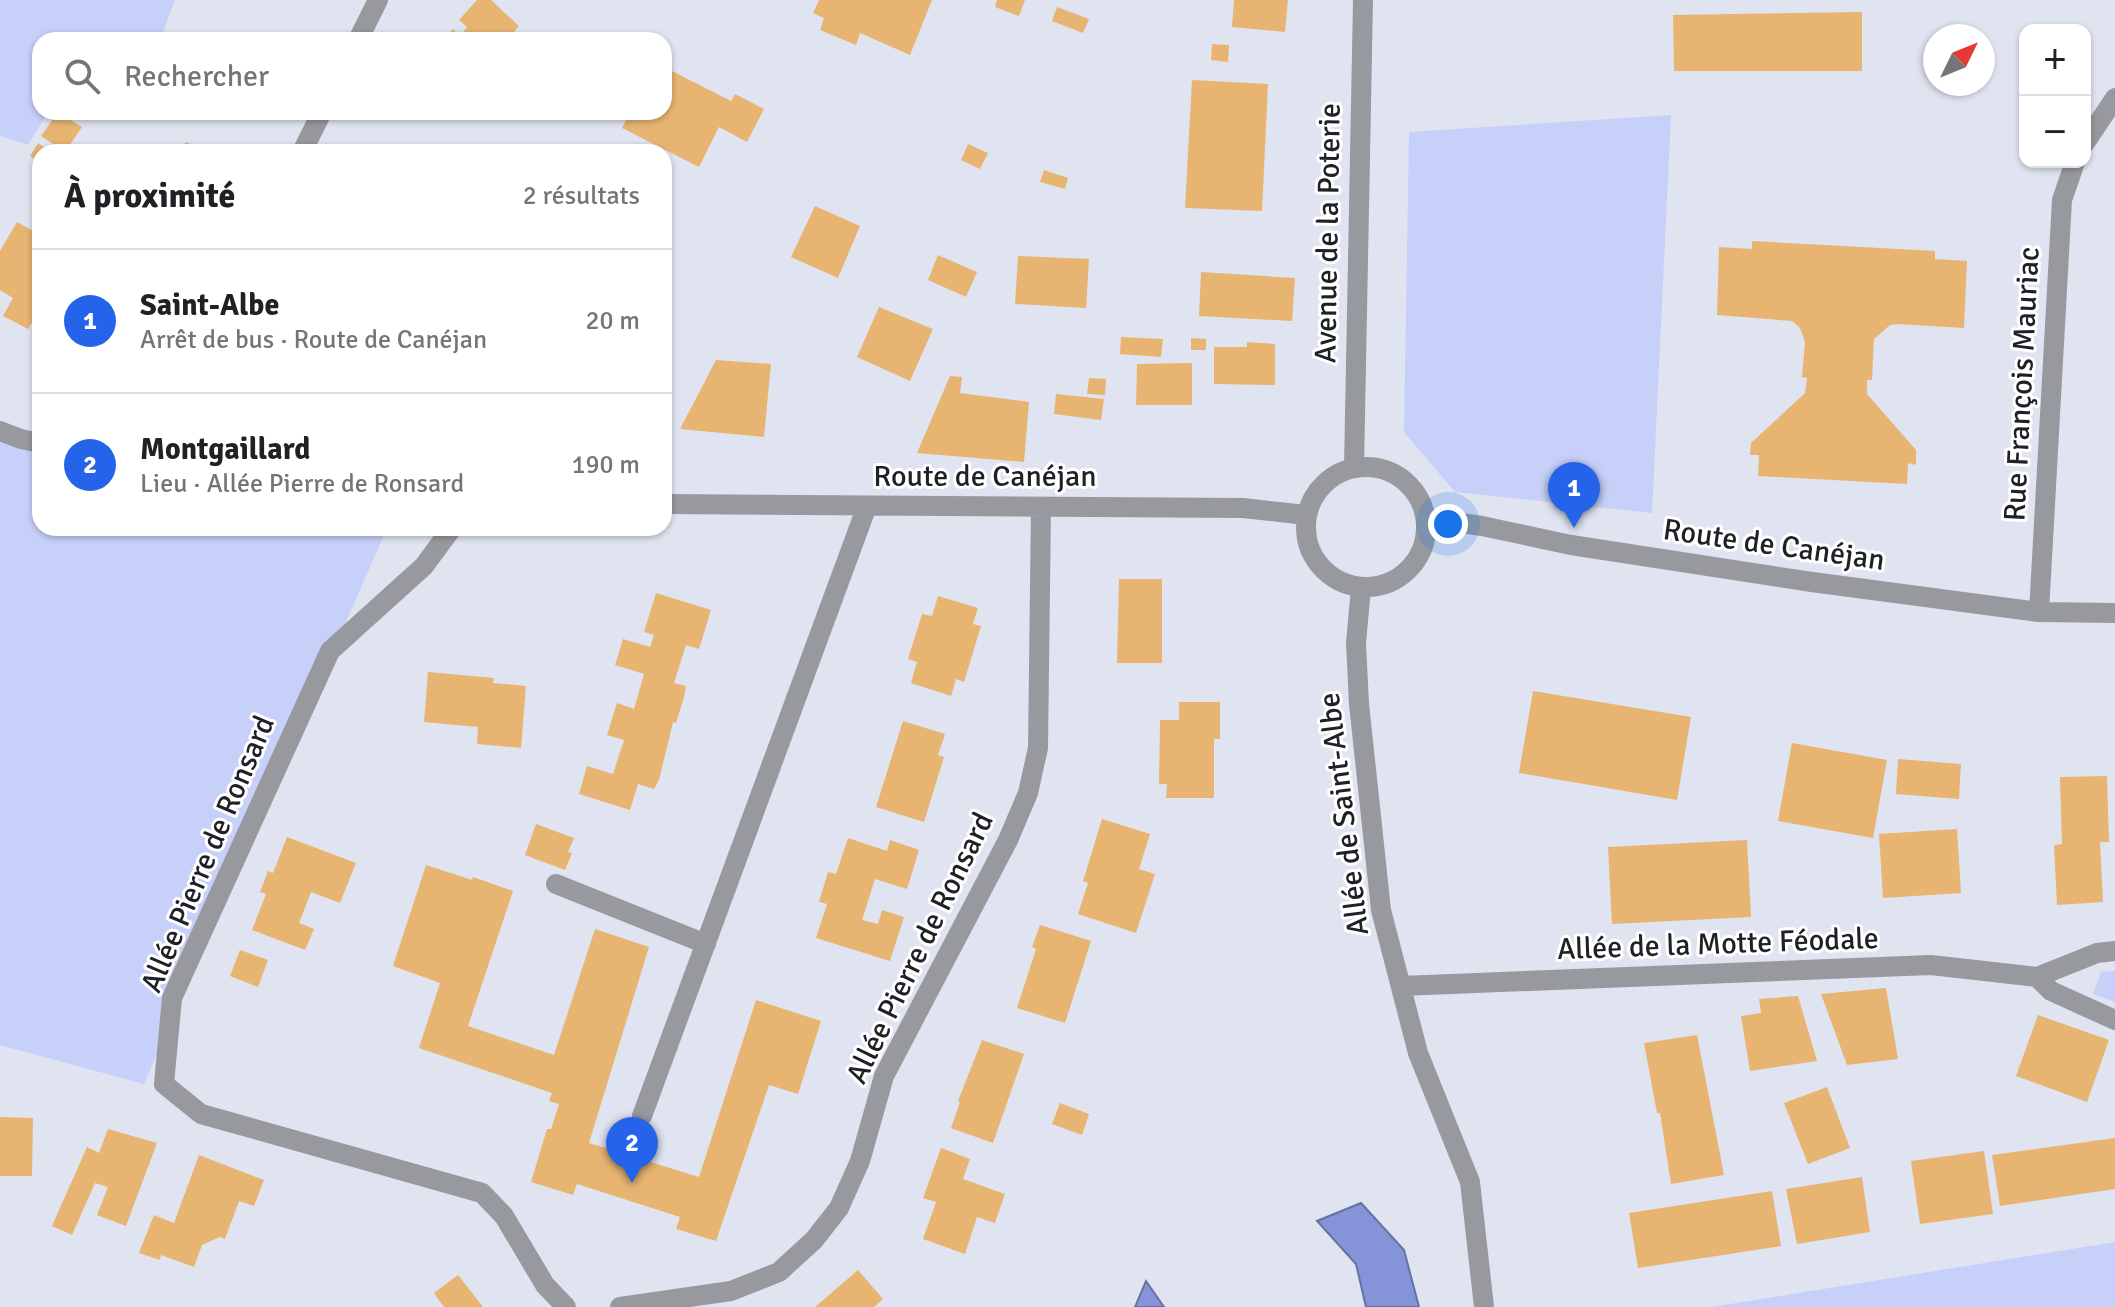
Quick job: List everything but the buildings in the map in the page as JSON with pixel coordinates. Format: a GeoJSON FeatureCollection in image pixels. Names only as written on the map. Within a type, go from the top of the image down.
{"type":"FeatureCollection","features":[{"type":"Feature","properties":{"kind":"street"},"geometry":{"type":"LineString","coordinates":[[362,32],[378,0]]}},
{"type":"Feature","properties":{"kind":"street","name":"Avenue de la Poterie"},"geometry":{"type":"LineString","coordinates":[[1354,468],[1363,0]]}},
{"type":"Feature","properties":{"kind":"street"},"geometry":{"type":"LineString","coordinates":[[2091,134],[2115,98]]}},
{"type":"Feature","properties":{"kind":"street"},"geometry":{"type":"LineString","coordinates":[[306,144],[318,120]]}},
{"type":"Feature","properties":{"kind":"street","name":"Rue François Mauriac"},"geometry":{"type":"LineString","coordinates":[[2039,612],[2062,200],[2073,168]]}},
{"type":"Feature","properties":{"kind":"street"},"geometry":{"type":"LineString","coordinates":[[0,431],[32,441]]}},
{"type":"Feature","properties":{"kind":"street"},"geometry":{"type":"LineString","coordinates":[[1374,467],[1392,473],[1408,484],[1420,499],[1426,518],[1426,536],[1421,554],[1411,569],[1388,583],[1361,588],[1342,583],[1324,572],[1312,555],[1305,536],[1306,515],[1312,498],[1323,484],[1338,473],[1354,468],[1374,467]]}},
{"type":"Feature","properties":{"kind":"street","name":"Route de Canéjan"},"geometry":{"type":"LineString","coordinates":[[672,504],[1243,508],[1306,515]]}},
{"type":"Feature","properties":{"kind":"street"},"geometry":{"type":"LineString","coordinates":[[642,1116],[867,506]]}},
{"type":"Feature","properties":{"kind":"street","name":"Allée Pierre de Ronsard"},"geometry":{"type":"LineString","coordinates":[[620,1307],[731,1291],[779,1272],[814,1240],[839,1208],[860,1161],[884,1076],[1008,840],[1028,793],[1038,748],[1041,507]]}},
{"type":"Feature","properties":{"kind":"street","name":"Route de Canéjan"},"geometry":{"type":"LineString","coordinates":[[1426,518],[1571,545],[1812,582],[2039,612],[2115,613]]}},
{"type":"Feature","properties":{"kind":"street","name":"Allée Pierre de Ronsard"},"geometry":{"type":"LineString","coordinates":[[446,536],[424,566],[330,651],[172,998],[164,1084],[201,1114],[482,1193],[504,1216],[545,1285],[566,1307]]}},
{"type":"Feature","properties":{"kind":"street","name":"Allée de Saint-Albe"},"geometry":{"type":"LineString","coordinates":[[1361,588],[1356,643],[1359,704],[1381,910],[1418,1053],[1470,1182],[1484,1307]]}},
{"type":"Feature","properties":{"kind":"street"},"geometry":{"type":"LineString","coordinates":[[556,884],[706,944]]}},
{"type":"Feature","properties":{"kind":"street","name":"Allée de la Motte Féodale"},"geometry":{"type":"LineString","coordinates":[[1401,986],[1931,965],[2037,977],[2097,953],[2115,951]]}},
{"type":"Feature","properties":{"kind":"street","name":"Allée de la Motte Féodale"},"geometry":{"type":"LineString","coordinates":[[2037,977],[2051,991],[2115,1020]]}},
{"type":"Feature","properties":{"kind":"shaded area"},"geometry":{"type":"Polygon","coordinates":[[[0,0],[175,0],[163,32],[32,32],[32,120],[43,120],[28,145],[0,136],[0,0]]]}},
{"type":"Feature","properties":{"kind":"shaded area"},"geometry":{"type":"Polygon","coordinates":[[[1671,115],[1652,513],[1455,492],[1404,432],[1409,132],[1671,115]]]}},
{"type":"Feature","properties":{"kind":"shaded area"},"geometry":{"type":"Polygon","coordinates":[[[0,430],[32,437],[32,536],[384,536],[144,1084],[0,1045],[0,430]]]}},
{"type":"Feature","properties":{"kind":"shaded area"},"geometry":{"type":"Polygon","coordinates":[[[2115,971],[2115,1002],[2093,994],[2101,972],[2115,971]]]}},
{"type":"Feature","properties":{"kind":"shaded area"},"geometry":{"type":"Polygon","coordinates":[[[2115,1242],[2115,1307],[1712,1307],[2115,1242]]]}},
{"type":"Feature","properties":{"kind":"water"},"geometry":{"type":"Polygon","coordinates":[[[1361,1203],[1404,1250],[1419,1307],[1366,1307],[1356,1264],[1317,1221],[1361,1203]]]}},
{"type":"Feature","properties":{"kind":"water"},"geometry":{"type":"Polygon","coordinates":[[[1146,1281],[1164,1307],[1135,1307],[1146,1281]]]}},
{"type":"Feature","properties":{"kind":"place","name":"Saint-Albe"},"geometry":{"type":"Point","coordinates":[1574,528]}},
{"type":"Feature","properties":{"kind":"place","name":"Montgaillard"},"geometry":{"type":"Point","coordinates":[632,1183]}}]}
